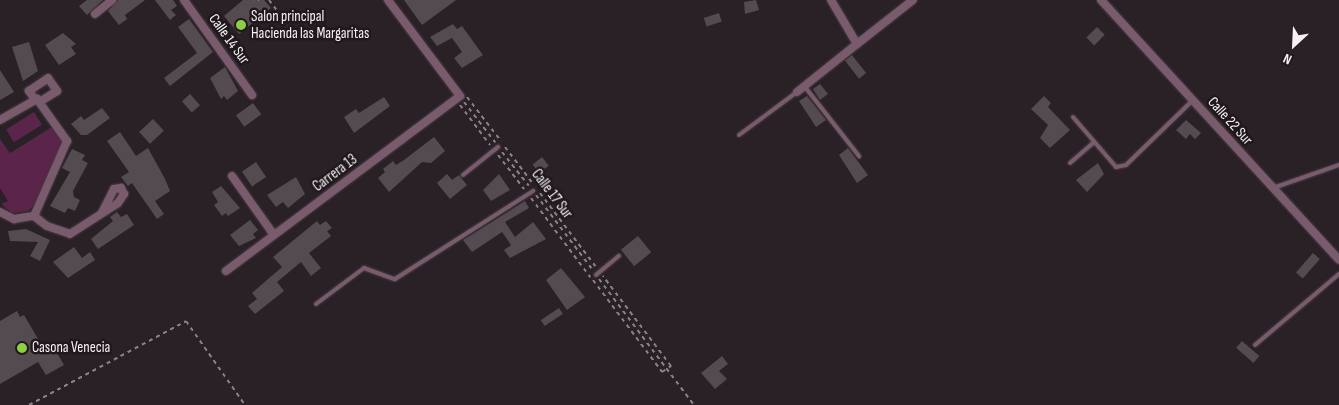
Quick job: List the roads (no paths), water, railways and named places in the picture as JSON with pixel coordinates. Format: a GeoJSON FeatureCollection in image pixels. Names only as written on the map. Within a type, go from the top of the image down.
{"type":"FeatureCollection","features":[{"type":"Feature","properties":{"kind":"street"},"geometry":{"type":"LineString","coordinates":[[95,14],[112,0]]}},
{"type":"Feature","properties":{"kind":"street","name":"Calle 14 Sur"},"geometry":{"type":"LineString","coordinates":[[184,0],[252,95]]}},
{"type":"Feature","properties":{"kind":"street","name":"Carrera 13"},"geometry":{"type":"LineString","coordinates":[[226,271],[460,96],[388,0]]}},
{"type":"Feature","properties":{"kind":"street"},"geometry":{"type":"LineString","coordinates":[[831,0],[857,44]]}},
{"type":"Feature","properties":{"kind":"street"},"geometry":{"type":"LineString","coordinates":[[797,92],[913,0]]}},
{"type":"Feature","properties":{"kind":"street","name":"Calle 22 Sur"},"geometry":{"type":"LineString","coordinates":[[1101,0],[1339,260]]}},
{"type":"Feature","properties":{"kind":"street"},"geometry":{"type":"LineString","coordinates":[[0,120],[37,100],[67,140],[34,216]]}},
{"type":"Feature","properties":{"kind":"street"},"geometry":{"type":"LineString","coordinates":[[232,176],[274,235]]}},
{"type":"Feature","properties":{"kind":"street"},"geometry":{"type":"LineString","coordinates":[[0,212],[14,219],[34,216],[53,229],[70,234],[102,213]]}},
{"type":"Feature","properties":{"kind":"lane"},"geometry":{"type":"LineString","coordinates":[[804,86],[859,156]]}},
{"type":"Feature","properties":{"kind":"lane"},"geometry":{"type":"LineString","coordinates":[[739,135],[797,92]]}},
{"type":"Feature","properties":{"kind":"lane"},"geometry":{"type":"LineString","coordinates":[[1073,117],[1116,166],[1126,165],[1193,100]]}},
{"type":"Feature","properties":{"kind":"lane"},"geometry":{"type":"LineString","coordinates":[[1070,163],[1094,142]]}},
{"type":"Feature","properties":{"kind":"lane"},"geometry":{"type":"LineString","coordinates":[[463,175],[496,149]]}},
{"type":"Feature","properties":{"kind":"lane"},"geometry":{"type":"LineString","coordinates":[[1273,188],[1339,165]]}},
{"type":"Feature","properties":{"kind":"lane"},"geometry":{"type":"LineString","coordinates":[[316,304],[364,268],[395,279],[533,191]]}},
{"type":"Feature","properties":{"kind":"lane"},"geometry":{"type":"LineString","coordinates":[[598,273],[619,256]]}},
{"type":"Feature","properties":{"kind":"lane"},"geometry":{"type":"LineString","coordinates":[[1255,345],[1339,274]]}},
{"type":"Feature","properties":{"kind":"place","name":"Salon principal Hacienda las Margaritas"},"geometry":{"type":"Point","coordinates":[241,25]}},
{"type":"Feature","properties":{"kind":"place","name":"Casona Venecia"},"geometry":{"type":"Point","coordinates":[22,348]}}]}
